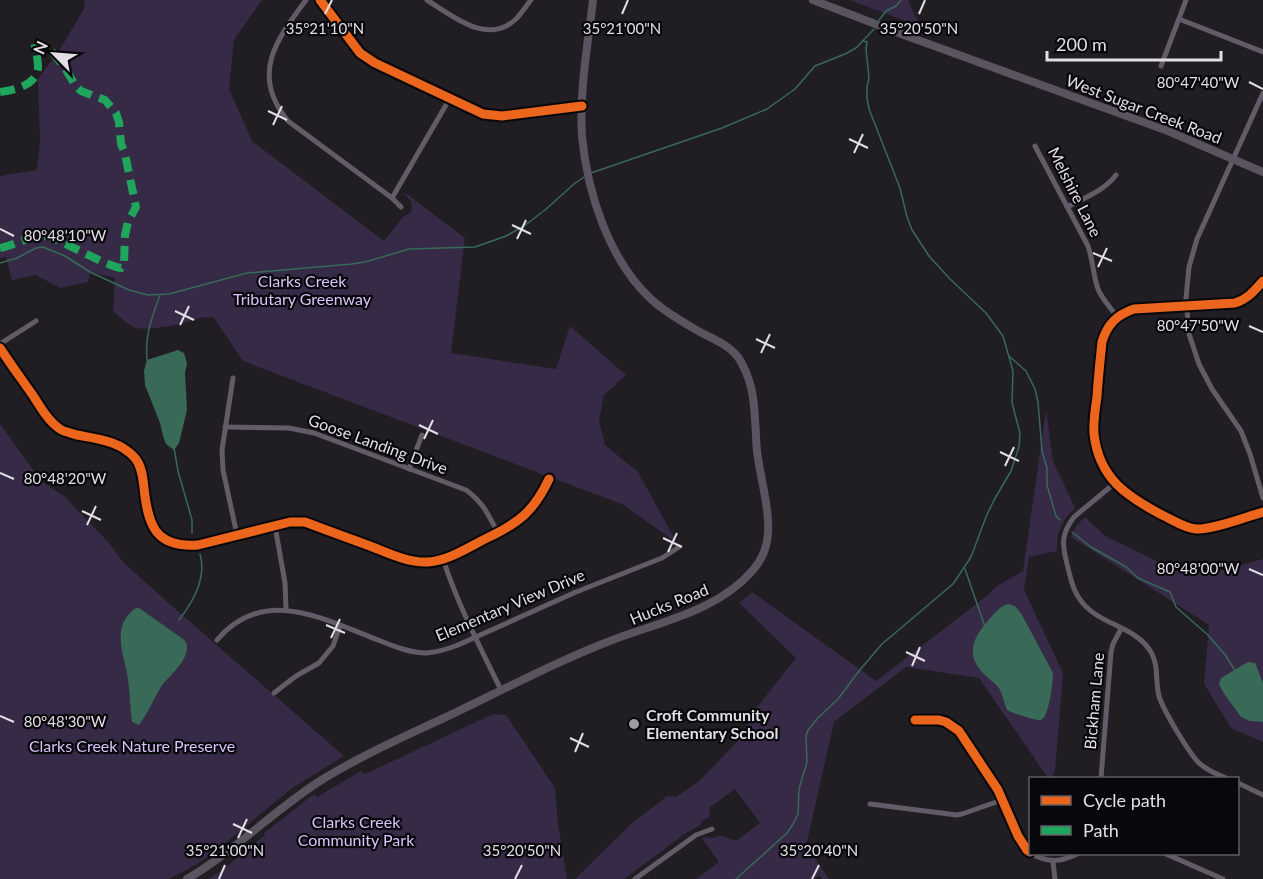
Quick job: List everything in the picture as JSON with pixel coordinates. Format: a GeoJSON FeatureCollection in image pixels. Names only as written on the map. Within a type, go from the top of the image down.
{"type":"FeatureCollection","features":[{"type":"Feature","properties":{"kind":"main road","name":"Hucks Road"},"geometry":{"type":"LineString","coordinates":[[187,879],[224,854],[273,814],[322,780],[362,757],[593,648],[710,603],[736,586],[753,570],[764,553],[767,543],[768,519],[757,453],[752,393],[746,372],[738,357],[724,345],[664,311],[653,302],[637,285],[608,238],[590,180],[582,136],[582,106],[592,0]]}},
{"type":"Feature","properties":{"kind":"main road","name":"West Sugar Creek Road"},"geometry":{"type":"LineString","coordinates":[[813,0],[1168,130],[1263,172]]}},
{"type":"Feature","properties":{"kind":"street"},"geometry":{"type":"LineString","coordinates":[[306,0],[284,28],[270,62],[269,78],[272,94],[279,110],[288,121],[401,207]]}},
{"type":"Feature","properties":{"kind":"street"},"geometry":{"type":"LineString","coordinates":[[320,0],[360,53],[375,63],[483,114],[502,116],[582,106]]}},
{"type":"Feature","properties":{"kind":"street"},"geometry":{"type":"LineString","coordinates":[[427,0],[476,29],[487,30],[502,28],[516,19],[531,0]]}},
{"type":"Feature","properties":{"kind":"street"},"geometry":{"type":"LineString","coordinates":[[1161,66],[1186,0]]}},
{"type":"Feature","properties":{"kind":"street"},"geometry":{"type":"LineString","coordinates":[[1179,19],[1263,52]]}},
{"type":"Feature","properties":{"kind":"street"},"geometry":{"type":"LineString","coordinates":[[1263,93],[1192,253],[1187,281],[1186,306],[1189,334],[1199,364],[1241,432],[1260,477],[1263,498]]}},
{"type":"Feature","properties":{"kind":"street"},"geometry":{"type":"LineString","coordinates":[[392,198],[450,98]]}},
{"type":"Feature","properties":{"kind":"street","name":"Melshire Lane"},"geometry":{"type":"LineString","coordinates":[[1035,146],[1090,253],[1097,287],[1117,317]]}},
{"type":"Feature","properties":{"kind":"street"},"geometry":{"type":"LineString","coordinates":[[1067,207],[1101,189],[1116,175]]}},
{"type":"Feature","properties":{"kind":"street"},"geometry":{"type":"LineString","coordinates":[[1263,281],[1251,294],[1235,303],[1134,309],[1117,317],[1108,326],[1102,342],[1094,428],[1099,455],[1115,483],[1138,502],[1184,526],[1206,528],[1263,512]]}},
{"type":"Feature","properties":{"kind":"street"},"geometry":{"type":"LineString","coordinates":[[0,344],[36,321]]}},
{"type":"Feature","properties":{"kind":"street"},"geometry":{"type":"LineString","coordinates":[[0,348],[48,418],[60,429],[110,442],[125,449],[137,460],[142,475],[147,514],[152,527],[162,537],[184,546],[198,545],[290,522],[305,522],[400,558],[428,562],[443,559],[518,522],[539,499],[549,479]]}},
{"type":"Feature","properties":{"kind":"street"},"geometry":{"type":"LineString","coordinates":[[233,378],[222,450],[223,470],[237,535]]}},
{"type":"Feature","properties":{"kind":"street","name":"Goose Landing Drive"},"geometry":{"type":"LineString","coordinates":[[225,427],[289,428],[314,433],[466,490],[482,504],[498,533]]}},
{"type":"Feature","properties":{"kind":"street"},"geometry":{"type":"LineString","coordinates":[[409,469],[422,435]]}},
{"type":"Feature","properties":{"kind":"street"},"geometry":{"type":"LineString","coordinates":[[1115,483],[1074,517],[1064,535],[1063,547],[1074,589],[1078,598],[1091,612],[1139,638],[1150,651],[1157,667],[1159,698],[1163,706],[1191,753],[1205,768],[1224,777]]}},
{"type":"Feature","properties":{"kind":"street"},"geometry":{"type":"LineString","coordinates":[[275,526],[285,583],[286,609]]}},
{"type":"Feature","properties":{"kind":"street","name":"Elementary View Drive"},"geometry":{"type":"LineString","coordinates":[[217,640],[226,630],[250,615],[286,609],[306,613],[400,648],[427,652],[442,651],[576,592],[662,558],[679,547]]}},
{"type":"Feature","properties":{"kind":"street"},"geometry":{"type":"LineString","coordinates":[[443,559],[475,638],[501,690]]}},
{"type":"Feature","properties":{"kind":"street"},"geometry":{"type":"LineString","coordinates":[[274,693],[296,676],[319,663],[333,646],[340,626]]}},
{"type":"Feature","properties":{"kind":"street","name":"Bickham Lane"},"geometry":{"type":"LineString","coordinates":[[1101,777],[1111,652],[1121,629]]}},
{"type":"Feature","properties":{"kind":"street"},"geometry":{"type":"LineString","coordinates":[[915,720],[939,720],[959,731],[990,777],[1018,837],[1029,852]]}},
{"type":"Feature","properties":{"kind":"street"},"geometry":{"type":"LineString","coordinates":[[1239,783],[1263,795]]}},
{"type":"Feature","properties":{"kind":"street"},"geometry":{"type":"LineString","coordinates":[[870,804],[957,815],[1002,800]]}},
{"type":"Feature","properties":{"kind":"street"},"geometry":{"type":"LineString","coordinates":[[635,879],[696,835],[712,829]]}},
{"type":"Feature","properties":{"kind":"street"},"geometry":{"type":"LineString","coordinates":[[1036,855],[1053,861],[1075,855]]}},
{"type":"Feature","properties":{"kind":"street"},"geometry":{"type":"LineString","coordinates":[[1168,855],[1223,879]]}},
{"type":"Feature","properties":{"kind":"street"},"geometry":{"type":"LineString","coordinates":[[1053,861],[1055,879]]}},
{"type":"Feature","properties":{"kind":"green space","name":"Clarks Creek Tributary Greenway"},"geometry":{"type":"Polygon","coordinates":[[[84,0],[262,0],[234,40],[229,89],[252,141],[384,241],[403,217],[411,212],[411,202],[404,192],[465,238],[451,353],[556,369],[570,326],[626,375],[604,395],[599,421],[605,445],[638,472],[677,543],[624,505],[243,361],[214,318],[202,318],[162,327],[133,327],[113,311],[115,278],[90,272],[88,282],[60,288],[36,275],[12,280],[6,257],[0,258],[0,176],[37,170],[40,141],[38,79],[62,46],[85,7],[84,0]]]}},
{"type":"Feature","properties":{"kind":"green space"},"geometry":{"type":"Polygon","coordinates":[[[850,0],[909,0],[921,27],[850,0]]]}},
{"type":"Feature","properties":{"kind":"green space"},"geometry":{"type":"Polygon","coordinates":[[[1046,410],[1053,461],[1075,508],[1061,527],[1057,551],[1029,557],[1024,590],[1063,673],[1055,771],[1052,777],[1047,777],[979,678],[906,667],[834,722],[806,846],[829,879],[822,879],[820,876],[812,879],[696,879],[719,862],[701,837],[713,838],[720,835],[736,841],[760,823],[735,789],[709,808],[710,817],[703,820],[699,826],[624,879],[575,879],[631,824],[667,796],[676,797],[699,781],[742,737],[754,711],[796,658],[739,603],[752,592],[876,681],[997,586],[1023,571],[1046,410]]]}},
{"type":"Feature","properties":{"kind":"green space","name":"Clarks Creek Nature Preserve"},"geometry":{"type":"Polygon","coordinates":[[[0,424],[41,481],[64,496],[110,544],[123,562],[344,756],[291,789],[197,864],[168,879],[0,879],[0,424]]]}},
{"type":"Feature","properties":{"kind":"green space"},"geometry":{"type":"Polygon","coordinates":[[[1085,517],[1105,536],[1181,573],[1224,570],[1263,559],[1263,742],[1231,728],[1204,684],[1209,625],[1071,537],[1076,526],[1085,517]]]}},
{"type":"Feature","properties":{"kind":"green space","name":"Clarks Creek Community Park"},"geometry":{"type":"Polygon","coordinates":[[[493,714],[506,715],[555,788],[567,879],[208,879],[221,871],[265,835],[264,833],[314,794],[317,797],[361,771],[365,774],[493,714]]]}},
{"type":"Feature","properties":{"kind":"shaded area"},"geometry":{"type":"Polygon","coordinates":[[[178,350],[184,353],[187,363],[185,373],[187,410],[179,443],[174,450],[166,444],[145,385],[144,371],[147,360],[178,350]]]}},
{"type":"Feature","properties":{"kind":"shaded area"},"geometry":{"type":"Polygon","coordinates":[[[1008,604],[1015,606],[1022,615],[1053,673],[1048,706],[1041,720],[1007,710],[999,688],[982,672],[974,659],[973,646],[978,634],[996,611],[1008,604]]]}},
{"type":"Feature","properties":{"kind":"shaded area"},"geometry":{"type":"Polygon","coordinates":[[[136,608],[183,639],[187,647],[181,664],[161,687],[139,725],[132,722],[121,638],[124,621],[136,608]]]}},
{"type":"Feature","properties":{"kind":"shaded area"},"geometry":{"type":"Polygon","coordinates":[[[1248,662],[1255,663],[1263,683],[1263,722],[1250,721],[1241,717],[1219,684],[1221,678],[1248,662]]]}},
{"type":"Feature","properties":{"kind":"waterway"},"geometry":{"type":"LineString","coordinates":[[879,20],[886,11],[896,6],[901,0]]}},
{"type":"Feature","properties":{"kind":"waterway"},"geometry":{"type":"LineString","coordinates":[[591,173],[722,128],[767,109],[795,89],[815,66],[856,48],[874,29]]}},
{"type":"Feature","properties":{"kind":"waterway"},"geometry":{"type":"LineString","coordinates":[[736,879],[787,833],[798,814],[799,789],[807,762],[806,736],[808,730],[838,699],[882,644],[953,584],[971,557],[986,517],[1011,471],[1019,447],[1020,433],[1012,403],[1013,371],[1003,336],[986,313],[929,256],[912,230],[900,188],[869,109],[867,42],[863,41]]}},
{"type":"Feature","properties":{"kind":"waterway"},"geometry":{"type":"LineString","coordinates":[[0,263],[43,247],[129,290],[148,295],[169,294],[247,273],[352,264],[409,249],[475,247],[506,236],[524,226],[584,177]]}},
{"type":"Feature","properties":{"kind":"waterway"},"geometry":{"type":"LineString","coordinates":[[147,360],[148,335],[160,295]]}},
{"type":"Feature","properties":{"kind":"waterway"},"geometry":{"type":"LineString","coordinates":[[1010,357],[1026,371],[1035,389],[1042,451],[1047,468],[1047,485],[1056,516],[1060,520]]}},
{"type":"Feature","properties":{"kind":"waterway"},"geometry":{"type":"LineString","coordinates":[[174,448],[192,520],[192,533]]}},
{"type":"Feature","properties":{"kind":"waterway"},"geometry":{"type":"LineString","coordinates":[[1072,532],[1091,547],[1126,567],[1138,578],[1170,592],[1176,607],[1208,635],[1234,669]]}},
{"type":"Feature","properties":{"kind":"waterway"},"geometry":{"type":"LineString","coordinates":[[179,620],[194,597],[200,580],[202,571],[200,554]]}},
{"type":"Feature","properties":{"kind":"waterway"},"geometry":{"type":"LineString","coordinates":[[965,569],[985,627]]}},
{"type":"Feature","properties":{"kind":"marked path"},"geometry":{"type":"LineString","coordinates":[[0,248],[36,237],[49,236],[103,262],[121,268],[124,264],[128,222],[136,207],[116,113],[105,100],[81,91],[49,48],[40,46],[32,49]]}},
{"type":"Feature","properties":{"kind":"marked path"},"geometry":{"type":"LineString","coordinates":[[0,92],[24,86],[34,78],[38,67],[36,47]]}},
{"type":"Feature","properties":{"kind":"cycle path"},"geometry":{"type":"LineString","coordinates":[[320,0],[360,53],[375,63],[483,114],[502,116],[582,106]]}},
{"type":"Feature","properties":{"kind":"cycle path"},"geometry":{"type":"LineString","coordinates":[[1263,281],[1247,297],[1235,303],[1134,309],[1122,314],[1110,326],[1102,342],[1094,416],[1097,449],[1108,474],[1126,493],[1149,508],[1196,529],[1220,525],[1263,512]]}},
{"type":"Feature","properties":{"kind":"cycle path"},"geometry":{"type":"LineString","coordinates":[[0,348],[56,426],[66,432],[116,444],[135,458],[142,473],[148,513],[152,523],[156,532],[172,543],[198,545],[290,522],[305,522],[406,559],[421,562],[436,561],[458,553],[517,521],[531,508],[549,479]]}},
{"type":"Feature","properties":{"kind":"cycle path"},"geometry":{"type":"LineString","coordinates":[[915,720],[939,720],[959,731],[998,790],[1018,836],[1029,851]]}},
{"type":"Feature","properties":{"kind":"place","name":"Croft Community Elementary School"},"geometry":{"type":"Point","coordinates":[634,724]}}]}
